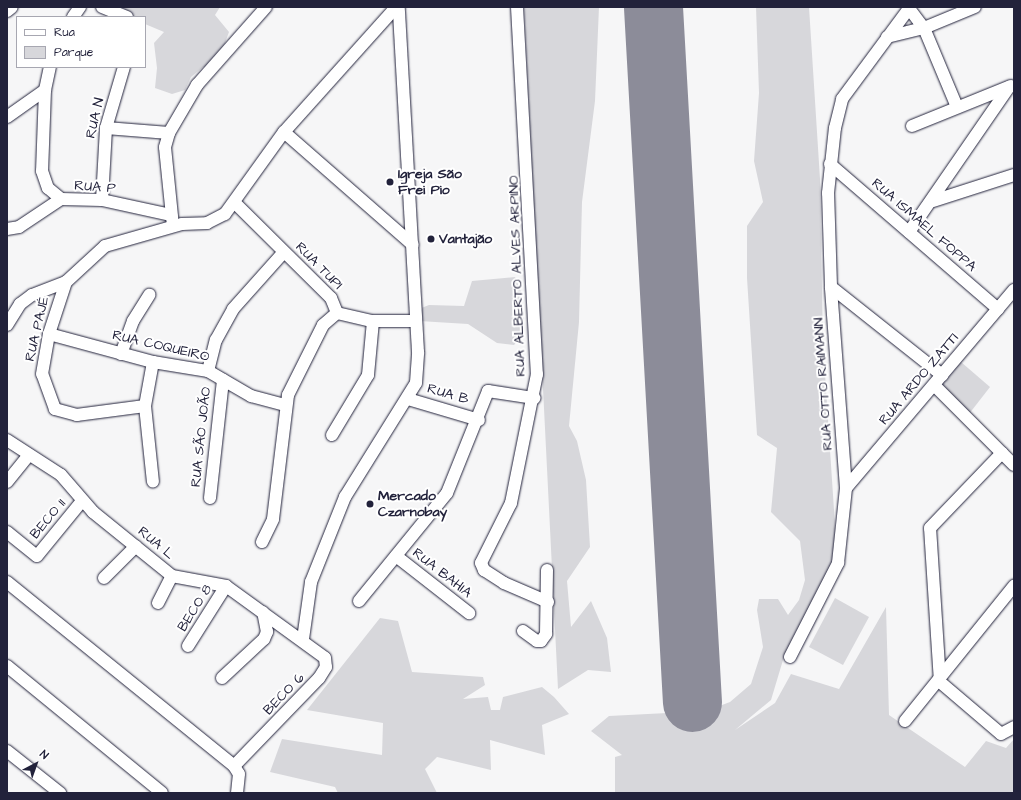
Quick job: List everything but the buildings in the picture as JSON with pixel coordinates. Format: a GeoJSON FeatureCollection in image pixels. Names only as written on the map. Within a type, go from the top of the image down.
{"type":"FeatureCollection","features":[{"type":"Feature","properties":{"kind":"street"},"geometry":{"type":"LineString","coordinates":[[7,11],[12,7]]}},
{"type":"Feature","properties":{"kind":"street"},"geometry":{"type":"LineString","coordinates":[[74,16],[80,7]]}},
{"type":"Feature","properties":{"kind":"street"},"geometry":{"type":"LineString","coordinates":[[102,7],[124,16]]}},
{"type":"Feature","properties":{"kind":"street"},"geometry":{"type":"LineString","coordinates":[[172,221],[165,147],[169,133],[197,85],[266,7]]}},
{"type":"Feature","properties":{"kind":"street"},"geometry":{"type":"LineString","coordinates":[[7,325],[20,304],[32,295],[66,282],[105,246],[172,221],[216,220],[236,203],[284,132],[396,7]]}},
{"type":"Feature","properties":{"kind":"street"},"geometry":{"type":"LineString","coordinates":[[303,639],[311,582],[345,497],[408,399],[416,383],[418,364],[413,245],[399,7]]}},
{"type":"Feature","properties":{"kind":"street","name":"RUA ALBERTO ALVES ARPINO"},"geometry":{"type":"LineString","coordinates":[[517,7],[535,294],[537,374],[534,398],[511,502],[482,558],[484,570],[526,595],[548,602]]}},
{"type":"Feature","properties":{"kind":"street"},"geometry":{"type":"LineString","coordinates":[[888,36],[909,7],[924,28],[958,107]]}},
{"type":"Feature","properties":{"kind":"street"},"geometry":{"type":"LineString","coordinates":[[888,36],[924,28],[975,7]]}},
{"type":"Feature","properties":{"kind":"street","name":"RUA OTTO RAIMANN"},"geometry":{"type":"LineString","coordinates":[[790,657],[838,563],[846,488],[831,287],[830,164],[842,99],[888,36]]}},
{"type":"Feature","properties":{"kind":"street"},"geometry":{"type":"LineString","coordinates":[[7,117],[45,90],[50,68]]}},
{"type":"Feature","properties":{"kind":"street","name":"RUA N"},"geometry":{"type":"LineString","coordinates":[[102,200],[106,128],[124,68]]}},
{"type":"Feature","properties":{"kind":"street"},"geometry":{"type":"LineString","coordinates":[[912,126],[1012,86]]}},
{"type":"Feature","properties":{"kind":"street"},"geometry":{"type":"LineString","coordinates":[[909,232],[933,201],[1012,86]]}},
{"type":"Feature","properties":{"kind":"street","name":"RUA P"},"geometry":{"type":"LineString","coordinates":[[45,90],[42,171],[48,188],[61,199],[102,200],[172,221]]}},
{"type":"Feature","properties":{"kind":"street"},"geometry":{"type":"LineString","coordinates":[[106,128],[169,133]]}},
{"type":"Feature","properties":{"kind":"street"},"geometry":{"type":"LineString","coordinates":[[284,132],[413,245]]}},
{"type":"Feature","properties":{"kind":"street","name":"RUA ISMAEL FOPPA"},"geometry":{"type":"LineString","coordinates":[[830,164],[998,309]]}},
{"type":"Feature","properties":{"kind":"street"},"geometry":{"type":"LineString","coordinates":[[933,201],[1014,175]]}},
{"type":"Feature","properties":{"kind":"street"},"geometry":{"type":"LineString","coordinates":[[7,229],[20,227],[61,199]]}},
{"type":"Feature","properties":{"kind":"street","name":"RUA TUPI"},"geometry":{"type":"LineString","coordinates":[[236,203],[331,298],[337,313],[373,321],[416,321]]}},
{"type":"Feature","properties":{"kind":"street","name":"RUA SÃO JOÃO"},"geometry":{"type":"LineString","coordinates":[[208,371],[216,340],[233,309],[284,252]]}},
{"type":"Feature","properties":{"kind":"street","name":"RUA PAJÉ"},"geometry":{"type":"LineString","coordinates":[[66,282],[49,334],[42,374],[55,409],[77,415],[145,406]]}},
{"type":"Feature","properties":{"kind":"street"},"geometry":{"type":"LineString","coordinates":[[831,287],[938,380],[1014,465]]}},
{"type":"Feature","properties":{"kind":"street","name":"RUA ARDO ZATTI"},"geometry":{"type":"LineString","coordinates":[[846,488],[1014,290]]}},
{"type":"Feature","properties":{"kind":"street"},"geometry":{"type":"LineString","coordinates":[[122,354],[133,321],[149,295]]}},
{"type":"Feature","properties":{"kind":"street"},"geometry":{"type":"LineString","coordinates":[[262,542],[273,519],[285,405],[323,325],[337,313]]}},
{"type":"Feature","properties":{"kind":"street"},"geometry":{"type":"LineString","coordinates":[[332,435],[368,375],[373,321]]}},
{"type":"Feature","properties":{"kind":"street","name":"RUA COQUEIRO"},"geometry":{"type":"LineString","coordinates":[[49,334],[153,362],[208,371],[251,396],[285,405]]}},
{"type":"Feature","properties":{"kind":"street"},"geometry":{"type":"LineString","coordinates":[[153,362],[145,406],[153,482]]}},
{"type":"Feature","properties":{"kind":"street","name":"RUA SÃO JOÃO"},"geometry":{"type":"LineString","coordinates":[[210,498],[223,380]]}},
{"type":"Feature","properties":{"kind":"street","name":"RUA B"},"geometry":{"type":"LineString","coordinates":[[408,399],[479,420],[488,392],[534,398]]}},
{"type":"Feature","properties":{"kind":"street"},"geometry":{"type":"LineString","coordinates":[[359,601],[447,493],[479,420]]}},
{"type":"Feature","properties":{"kind":"street","name":"RUA L"},"geometry":{"type":"LineString","coordinates":[[8,438],[29,455],[61,475],[82,501],[172,576],[226,586],[303,639]]}},
{"type":"Feature","properties":{"kind":"street"},"geometry":{"type":"LineString","coordinates":[[1002,453],[930,528],[940,682],[1001,734],[1014,727]]}},
{"type":"Feature","properties":{"kind":"street"},"geometry":{"type":"LineString","coordinates":[[7,482],[29,455]]}},
{"type":"Feature","properties":{"kind":"street","name":"BECO 11"},"geometry":{"type":"LineString","coordinates":[[7,532],[37,556],[82,501]]}},
{"type":"Feature","properties":{"kind":"street"},"geometry":{"type":"LineString","coordinates":[[104,578],[136,546]]}},
{"type":"Feature","properties":{"kind":"street","name":"RUA BAHIA"},"geometry":{"type":"LineString","coordinates":[[396,556],[470,613]]}},
{"type":"Feature","properties":{"kind":"street"},"geometry":{"type":"LineString","coordinates":[[523,631],[537,640],[544,639],[548,602],[547,570]]}},
{"type":"Feature","properties":{"kind":"street"},"geometry":{"type":"LineString","coordinates":[[158,603],[172,576]]}},
{"type":"Feature","properties":{"kind":"street"},"geometry":{"type":"LineString","coordinates":[[7,582],[234,766],[239,774],[237,793]]}},
{"type":"Feature","properties":{"kind":"street","name":"BECO 8"},"geometry":{"type":"LineString","coordinates":[[188,646],[226,586]]}},
{"type":"Feature","properties":{"kind":"street"},"geometry":{"type":"LineString","coordinates":[[905,721],[940,682],[1014,586]]}},
{"type":"Feature","properties":{"kind":"street"},"geometry":{"type":"LineString","coordinates":[[222,678],[264,638],[267,632],[263,612]]}},
{"type":"Feature","properties":{"kind":"street","name":"BECO 6"},"geometry":{"type":"LineString","coordinates":[[234,766],[292,708],[326,667],[325,658],[303,639]]}},
{"type":"Feature","properties":{"kind":"street"},"geometry":{"type":"LineString","coordinates":[[7,682],[11,669],[162,793]]}},
{"type":"Feature","properties":{"kind":"street"},"geometry":{"type":"LineString","coordinates":[[7,751],[60,793]]}},
{"type":"Feature","properties":{"kind":"green space"},"geometry":{"type":"Polygon","coordinates":[[[122,7],[220,7],[215,15],[229,32],[221,54],[210,66],[203,67],[191,77],[185,90],[172,94],[155,88],[157,68],[154,43],[164,32],[146,24],[146,16],[131,16],[122,7]]]}},
{"type":"Feature","properties":{"kind":"green space"},"geometry":{"type":"Polygon","coordinates":[[[524,7],[599,7],[595,101],[582,202],[579,322],[569,426],[577,441],[586,480],[590,547],[567,581],[571,627],[591,601],[607,638],[611,672],[588,670],[558,689],[524,7]]]}},
{"type":"Feature","properties":{"kind":"green space"},"geometry":{"type":"Polygon","coordinates":[[[756,7],[809,7],[820,179],[823,344],[837,555],[783,660],[771,700],[735,730],[775,703],[791,674],[839,689],[886,607],[889,715],[965,767],[986,741],[1006,748],[1014,739],[1014,793],[615,793],[615,757],[622,755],[591,731],[609,716],[706,711],[730,702],[751,684],[763,647],[757,610],[759,599],[778,599],[788,615],[799,600],[805,580],[800,541],[771,512],[777,448],[757,435],[747,278],[747,226],[763,202],[754,161],[759,93],[756,7]]]}},
{"type":"Feature","properties":{"kind":"green space"},"geometry":{"type":"Polygon","coordinates":[[[515,277],[521,292],[525,331],[514,345],[497,343],[468,324],[419,321],[419,309],[429,305],[464,306],[472,281],[515,277]]]}},
{"type":"Feature","properties":{"kind":"green space"},"geometry":{"type":"Polygon","coordinates":[[[961,362],[990,387],[969,414],[940,386],[961,362]]]}},
{"type":"Feature","properties":{"kind":"green space"},"geometry":{"type":"Polygon","coordinates":[[[835,598],[869,617],[843,665],[809,647],[835,598]]]}},
{"type":"Feature","properties":{"kind":"green space"},"geometry":{"type":"Polygon","coordinates":[[[380,618],[398,621],[412,672],[483,677],[485,685],[463,699],[488,697],[491,710],[500,710],[503,697],[542,687],[554,697],[569,714],[542,725],[545,755],[490,740],[491,770],[437,757],[425,769],[437,793],[338,793],[335,787],[270,772],[282,739],[382,755],[383,723],[307,710],[380,618]]]}},
{"type":"Feature","properties":{"kind":"runway"},"geometry":{"type":"LineString","coordinates":[[653,7],[692,702]]}},
{"type":"Feature","properties":{"kind":"place","name":"Igreja São Frei Pio"},"geometry":{"type":"Point","coordinates":[390,182]}},
{"type":"Feature","properties":{"kind":"place","name":"Vantajão"},"geometry":{"type":"Point","coordinates":[431,239]}},
{"type":"Feature","properties":{"kind":"place","name":"Mercado Czarnobay"},"geometry":{"type":"Point","coordinates":[370,504]}}]}
